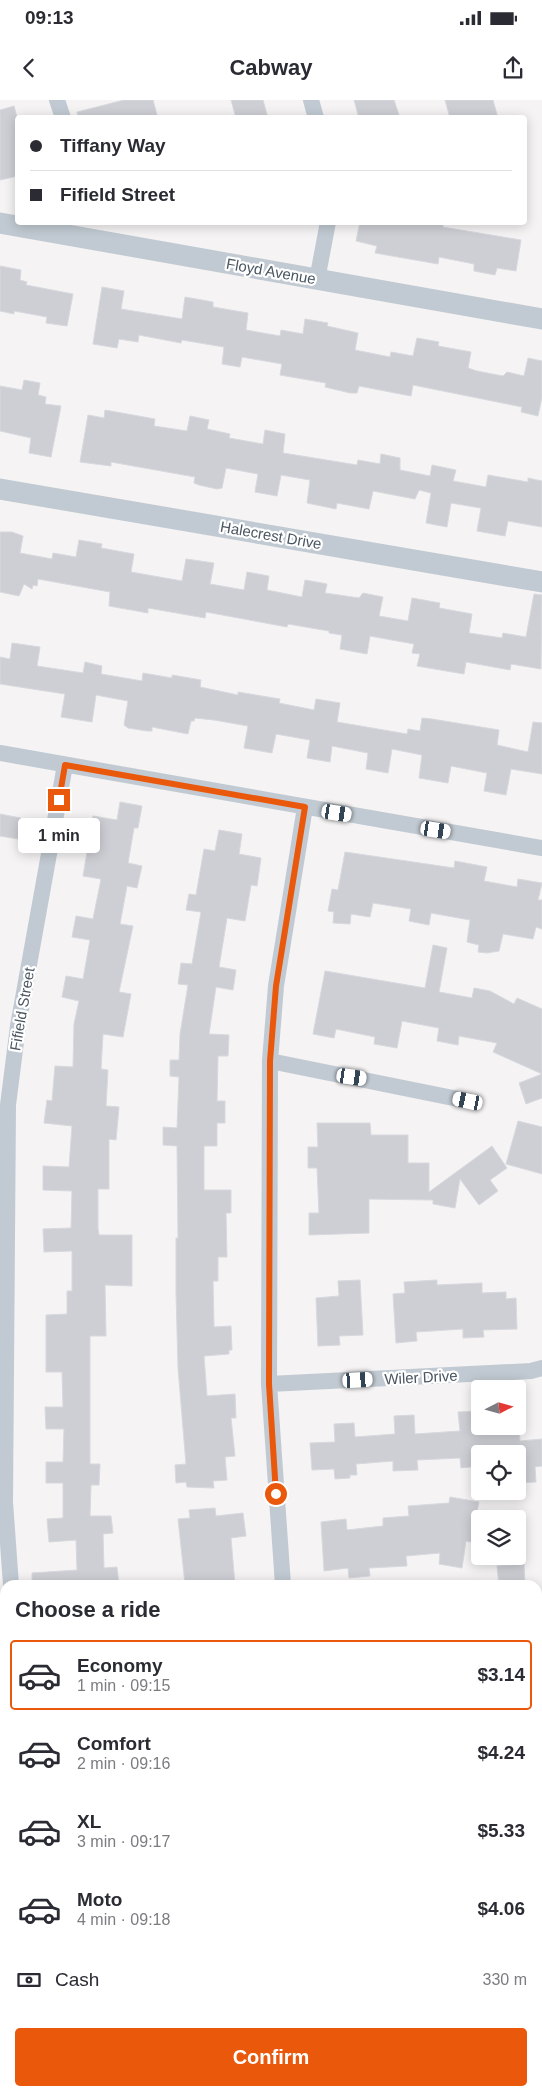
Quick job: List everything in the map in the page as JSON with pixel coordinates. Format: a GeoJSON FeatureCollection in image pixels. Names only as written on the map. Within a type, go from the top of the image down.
{"type":"FeatureCollection","features":[{"type":"Feature","properties":{"kind":"street"},"geometry":{"type":"LineString","coordinates":[[57,100],[62,115]]}},
{"type":"Feature","properties":{"kind":"street"},"geometry":{"type":"LineString","coordinates":[[312,100],[315,115]]}},
{"type":"Feature","properties":{"kind":"street","name":"Floyd Avenue"},"geometry":{"type":"LineString","coordinates":[[0,223],[15,224]]}},
{"type":"Feature","properties":{"kind":"street","name":"Floyd Avenue"},"geometry":{"type":"LineString","coordinates":[[24,225],[71,229],[317,280],[542,319]]}},
{"type":"Feature","properties":{"kind":"street"},"geometry":{"type":"LineString","coordinates":[[317,280],[327,225]]}},
{"type":"Feature","properties":{"kind":"street","name":"Halecrest Drive"},"geometry":{"type":"LineString","coordinates":[[0,489],[542,582]]}},
{"type":"Feature","properties":{"kind":"street"},"geometry":{"type":"LineString","coordinates":[[0,753],[542,848]]}},
{"type":"Feature","properties":{"kind":"street","name":"Fifield Street"},"geometry":{"type":"LineString","coordinates":[[11,1580],[5,1502],[8,1105],[18,1026],[65,765]]}},
{"type":"Feature","properties":{"kind":"street"},"geometry":{"type":"LineString","coordinates":[[283,1580],[269,1384],[270,1061],[278,976],[305,807]]}},
{"type":"Feature","properties":{"kind":"street"},"geometry":{"type":"LineString","coordinates":[[270,1061],[383,1082],[468,1101]]}},
{"type":"Feature","properties":{"kind":"street","name":"Wiler Drive"},"geometry":{"type":"LineString","coordinates":[[269,1384],[530,1371],[542,1368]]}},
{"type":"Feature","properties":{"kind":"building"},"geometry":{"type":"Polygon","coordinates":[[[124,100],[153,100],[157,115],[78,115],[77,112],[124,100]]]}},
{"type":"Feature","properties":{"kind":"building"},"geometry":{"type":"Polygon","coordinates":[[[231,100],[263,100],[267,115],[235,115],[231,100]]]}},
{"type":"Feature","properties":{"kind":"building"},"geometry":{"type":"Polygon","coordinates":[[[354,100],[394,100],[399,115],[358,115],[354,100]]]}},
{"type":"Feature","properties":{"kind":"building"},"geometry":{"type":"Polygon","coordinates":[[[445,100],[493,100],[497,115],[449,115],[445,100]]]}},
{"type":"Feature","properties":{"kind":"building"},"geometry":{"type":"Polygon","coordinates":[[[14,106],[16,115],[15,177],[0,180],[0,110],[14,106]]]}},
{"type":"Feature","properties":{"kind":"building"},"geometry":{"type":"Polygon","coordinates":[[[359,225],[443,225],[443,227],[521,240],[516,271],[497,268],[495,275],[474,271],[474,264],[439,257],[438,264],[375,253],[377,246],[356,241],[359,225]]]}},
{"type":"Feature","properties":{"kind":"building"},"geometry":{"type":"Polygon","coordinates":[[[0,266],[21,270],[20,280],[27,282],[26,285],[73,294],[67,326],[46,323],[47,317],[14,311],[14,314],[0,311],[0,266]]]}},
{"type":"Feature","properties":{"kind":"building"},"geometry":{"type":"Polygon","coordinates":[[[102,287],[124,291],[121,309],[182,319],[185,297],[213,302],[213,307],[248,313],[246,330],[280,336],[281,330],[303,334],[305,319],[328,323],[327,326],[358,333],[355,350],[390,357],[391,352],[413,356],[417,338],[439,342],[438,346],[471,352],[468,368],[503,376],[507,372],[524,376],[528,358],[542,361],[542,397],[538,416],[521,412],[522,407],[413,385],[411,396],[359,386],[357,393],[350,393],[325,387],[326,383],[280,375],[282,364],[242,357],[240,367],[222,364],[224,347],[182,340],[181,343],[139,335],[138,342],[119,339],[117,348],[93,344],[102,287]]]}},
{"type":"Feature","properties":{"kind":"building"},"geometry":{"type":"Polygon","coordinates":[[[24,380],[40,383],[38,395],[46,397],[45,404],[61,406],[51,457],[29,453],[31,438],[0,431],[0,386],[22,390],[24,380]]]}},
{"type":"Feature","properties":{"kind":"building"},"geometry":{"type":"Polygon","coordinates":[[[105,410],[155,419],[154,426],[187,431],[190,416],[209,420],[207,429],[230,434],[229,438],[263,444],[265,430],[285,434],[283,453],[357,465],[358,460],[380,464],[381,454],[400,458],[400,470],[430,476],[432,465],[456,470],[453,481],[486,487],[488,475],[528,482],[528,478],[542,481],[542,527],[508,521],[505,536],[477,531],[481,508],[451,503],[447,527],[426,523],[431,493],[419,490],[415,499],[373,491],[369,509],[337,503],[336,509],[307,503],[310,480],[281,475],[277,496],[255,492],[258,474],[226,468],[222,488],[217,489],[194,483],[195,477],[111,462],[111,466],[80,462],[88,415],[104,418],[105,410]]]}},
{"type":"Feature","properties":{"kind":"building"},"geometry":{"type":"Polygon","coordinates":[[[0,532],[12,532],[23,536],[20,553],[52,559],[53,553],[76,557],[79,540],[102,544],[101,548],[134,554],[131,572],[182,581],[186,559],[214,563],[210,584],[244,590],[247,572],[269,576],[267,590],[302,597],[305,580],[327,584],[325,593],[359,598],[363,593],[383,597],[379,616],[408,621],[412,598],[440,603],[439,608],[472,614],[469,633],[502,638],[503,633],[526,637],[534,594],[542,595],[541,669],[511,664],[510,670],[466,662],[464,674],[417,666],[420,654],[412,653],[414,644],[370,636],[367,654],[340,649],[342,635],[329,633],[329,631],[288,624],[287,627],[206,612],[205,618],[148,608],[148,613],[109,606],[110,592],[38,579],[37,586],[33,585],[32,589],[24,584],[19,596],[0,592],[0,532]]]}},
{"type":"Feature","properties":{"kind":"building"},"geometry":{"type":"Polygon","coordinates":[[[12,643],[40,647],[37,666],[83,673],[85,662],[102,666],[101,674],[142,681],[143,673],[172,678],[172,675],[201,680],[200,687],[238,695],[238,692],[280,699],[279,703],[314,710],[316,699],[340,703],[337,722],[407,734],[408,729],[420,731],[422,718],[432,719],[499,730],[497,745],[528,752],[533,722],[542,723],[542,774],[511,769],[506,795],[484,791],[487,773],[451,766],[448,783],[419,778],[422,755],[392,749],[388,773],[366,769],[368,753],[332,746],[330,762],[307,758],[310,740],[276,734],[272,753],[244,748],[248,726],[214,720],[195,718],[194,721],[191,721],[188,734],[152,727],[152,731],[128,728],[124,725],[128,701],[96,695],[92,722],[61,717],[65,694],[0,684],[0,657],[10,659],[12,643]]]}},
{"type":"Feature","properties":{"kind":"building"},"geometry":{"type":"Polygon","coordinates":[[[120,802],[142,806],[138,828],[134,828],[128,863],[142,866],[137,888],[127,886],[120,924],[133,926],[119,992],[131,994],[123,1037],[103,1034],[101,1069],[108,1070],[106,1106],[119,1107],[116,1140],[109,1139],[109,1189],[98,1189],[99,1235],[132,1235],[132,1286],[105,1285],[106,1336],[90,1336],[90,1464],[100,1464],[99,1485],[91,1485],[90,1516],[111,1516],[113,1533],[103,1534],[104,1568],[117,1567],[118,1580],[32,1580],[32,1573],[77,1570],[76,1540],[49,1542],[47,1519],[63,1518],[63,1483],[46,1483],[46,1462],[63,1462],[64,1429],[46,1429],[45,1407],[63,1407],[62,1372],[46,1372],[46,1315],[67,1314],[67,1291],[72,1291],[72,1251],[44,1252],[43,1229],[71,1228],[72,1191],[43,1190],[43,1166],[69,1167],[72,1126],[44,1123],[47,1100],[52,1101],[55,1066],[73,1067],[74,1024],[79,1001],[62,997],[66,976],[83,979],[90,940],[72,937],[76,916],[93,919],[101,879],[83,876],[93,816],[117,820],[120,802]]]}},
{"type":"Feature","properties":{"kind":"building"},"geometry":{"type":"Polygon","coordinates":[[[0,814],[21,818],[18,839],[0,836],[0,814]]]}},
{"type":"Feature","properties":{"kind":"building"},"geometry":{"type":"Polygon","coordinates":[[[219,830],[242,834],[239,854],[261,858],[257,886],[251,885],[245,921],[227,918],[219,967],[236,970],[233,990],[216,987],[209,1034],[229,1035],[228,1056],[218,1056],[217,1101],[225,1101],[225,1123],[217,1123],[217,1146],[204,1146],[204,1190],[231,1190],[231,1213],[226,1213],[227,1257],[218,1257],[218,1281],[213,1281],[214,1327],[231,1326],[232,1350],[229,1350],[229,1354],[204,1356],[207,1396],[235,1394],[236,1418],[231,1418],[235,1456],[225,1457],[227,1480],[213,1481],[214,1488],[187,1487],[186,1482],[176,1483],[175,1465],[186,1464],[178,1368],[176,1292],[176,1238],[178,1238],[177,1146],[163,1145],[163,1127],[177,1128],[179,1077],[170,1076],[170,1060],[179,1060],[180,1034],[188,985],[178,984],[181,963],[192,964],[201,912],[186,910],[189,894],[196,895],[204,849],[215,851],[219,830]]]}},
{"type":"Feature","properties":{"kind":"building"},"geometry":{"type":"Polygon","coordinates":[[[345,852],[454,868],[455,861],[487,867],[484,881],[517,887],[518,879],[542,883],[538,900],[542,900],[542,929],[536,927],[533,939],[503,934],[499,951],[487,953],[478,952],[479,945],[467,942],[470,920],[431,913],[429,925],[409,921],[411,909],[373,903],[370,917],[351,914],[350,924],[333,923],[334,912],[328,911],[332,889],[338,890],[345,852]]]}},
{"type":"Feature","properties":{"kind":"building"},"geometry":{"type":"Polygon","coordinates":[[[433,945],[447,948],[439,992],[472,998],[474,988],[490,991],[514,1004],[517,998],[542,1009],[542,1074],[493,1052],[497,1043],[459,1036],[458,1045],[437,1041],[439,1028],[402,1021],[397,1048],[374,1044],[375,1037],[336,1029],[334,1038],[313,1034],[325,971],[425,988],[433,945]]]}},
{"type":"Feature","properties":{"kind":"building"},"geometry":{"type":"Polygon","coordinates":[[[542,1074],[542,1098],[526,1104],[519,1083],[542,1074]]]}},
{"type":"Feature","properties":{"kind":"building"},"geometry":{"type":"Polygon","coordinates":[[[518,1121],[542,1127],[542,1174],[506,1164],[518,1121]]]}},
{"type":"Feature","properties":{"kind":"building"},"geometry":{"type":"Polygon","coordinates":[[[317,1123],[370,1123],[371,1135],[408,1135],[408,1163],[429,1163],[429,1192],[492,1146],[507,1168],[490,1180],[498,1191],[479,1205],[460,1179],[455,1208],[433,1204],[433,1200],[369,1199],[369,1233],[309,1235],[309,1213],[319,1213],[317,1168],[308,1168],[308,1147],[318,1147],[317,1123]]]}},
{"type":"Feature","properties":{"kind":"building"},"geometry":{"type":"Polygon","coordinates":[[[360,1280],[363,1335],[339,1336],[340,1345],[318,1346],[316,1298],[339,1296],[338,1281],[360,1280]]]}},
{"type":"Feature","properties":{"kind":"building"},"geometry":{"type":"Polygon","coordinates":[[[437,1280],[437,1285],[482,1283],[482,1293],[506,1292],[506,1299],[516,1298],[517,1329],[483,1330],[484,1337],[463,1338],[463,1329],[416,1332],[417,1341],[396,1343],[393,1294],[405,1293],[404,1282],[437,1280]]]}},
{"type":"Feature","properties":{"kind":"building"},"geometry":{"type":"Polygon","coordinates":[[[471,1411],[471,1435],[520,1435],[520,1441],[542,1439],[542,1466],[535,1467],[536,1482],[526,1483],[526,1445],[471,1445],[471,1467],[461,1468],[460,1458],[417,1460],[418,1470],[393,1471],[393,1461],[356,1464],[357,1475],[350,1475],[350,1478],[335,1479],[334,1469],[312,1470],[310,1443],[335,1442],[334,1424],[354,1423],[355,1437],[395,1434],[394,1416],[414,1415],[415,1434],[460,1431],[458,1412],[471,1411]]]}},
{"type":"Feature","properties":{"kind":"building"},"geometry":{"type":"Polygon","coordinates":[[[450,1497],[479,1502],[477,1510],[471,1510],[471,1542],[466,1541],[462,1568],[439,1564],[440,1553],[406,1556],[407,1566],[369,1568],[370,1576],[349,1578],[348,1568],[324,1571],[321,1522],[346,1519],[347,1530],[383,1526],[383,1518],[409,1516],[408,1506],[449,1503],[450,1497]]]}},
{"type":"Feature","properties":{"kind":"building"},"geometry":{"type":"Polygon","coordinates":[[[215,1508],[216,1516],[243,1513],[246,1536],[231,1538],[235,1580],[185,1580],[178,1519],[190,1518],[189,1510],[215,1508]]]}},
{"type":"Feature","properties":{"kind":"building"},"geometry":{"type":"Polygon","coordinates":[[[524,1565],[525,1580],[498,1580],[497,1566],[524,1565]]]}},
{"type":"Feature","properties":{"kind":"route"},"geometry":{"type":"LineString","coordinates":[[59,800],[65,765],[305,807],[276,986],[270,1061],[269,1384],[276,1494]]}}]}
